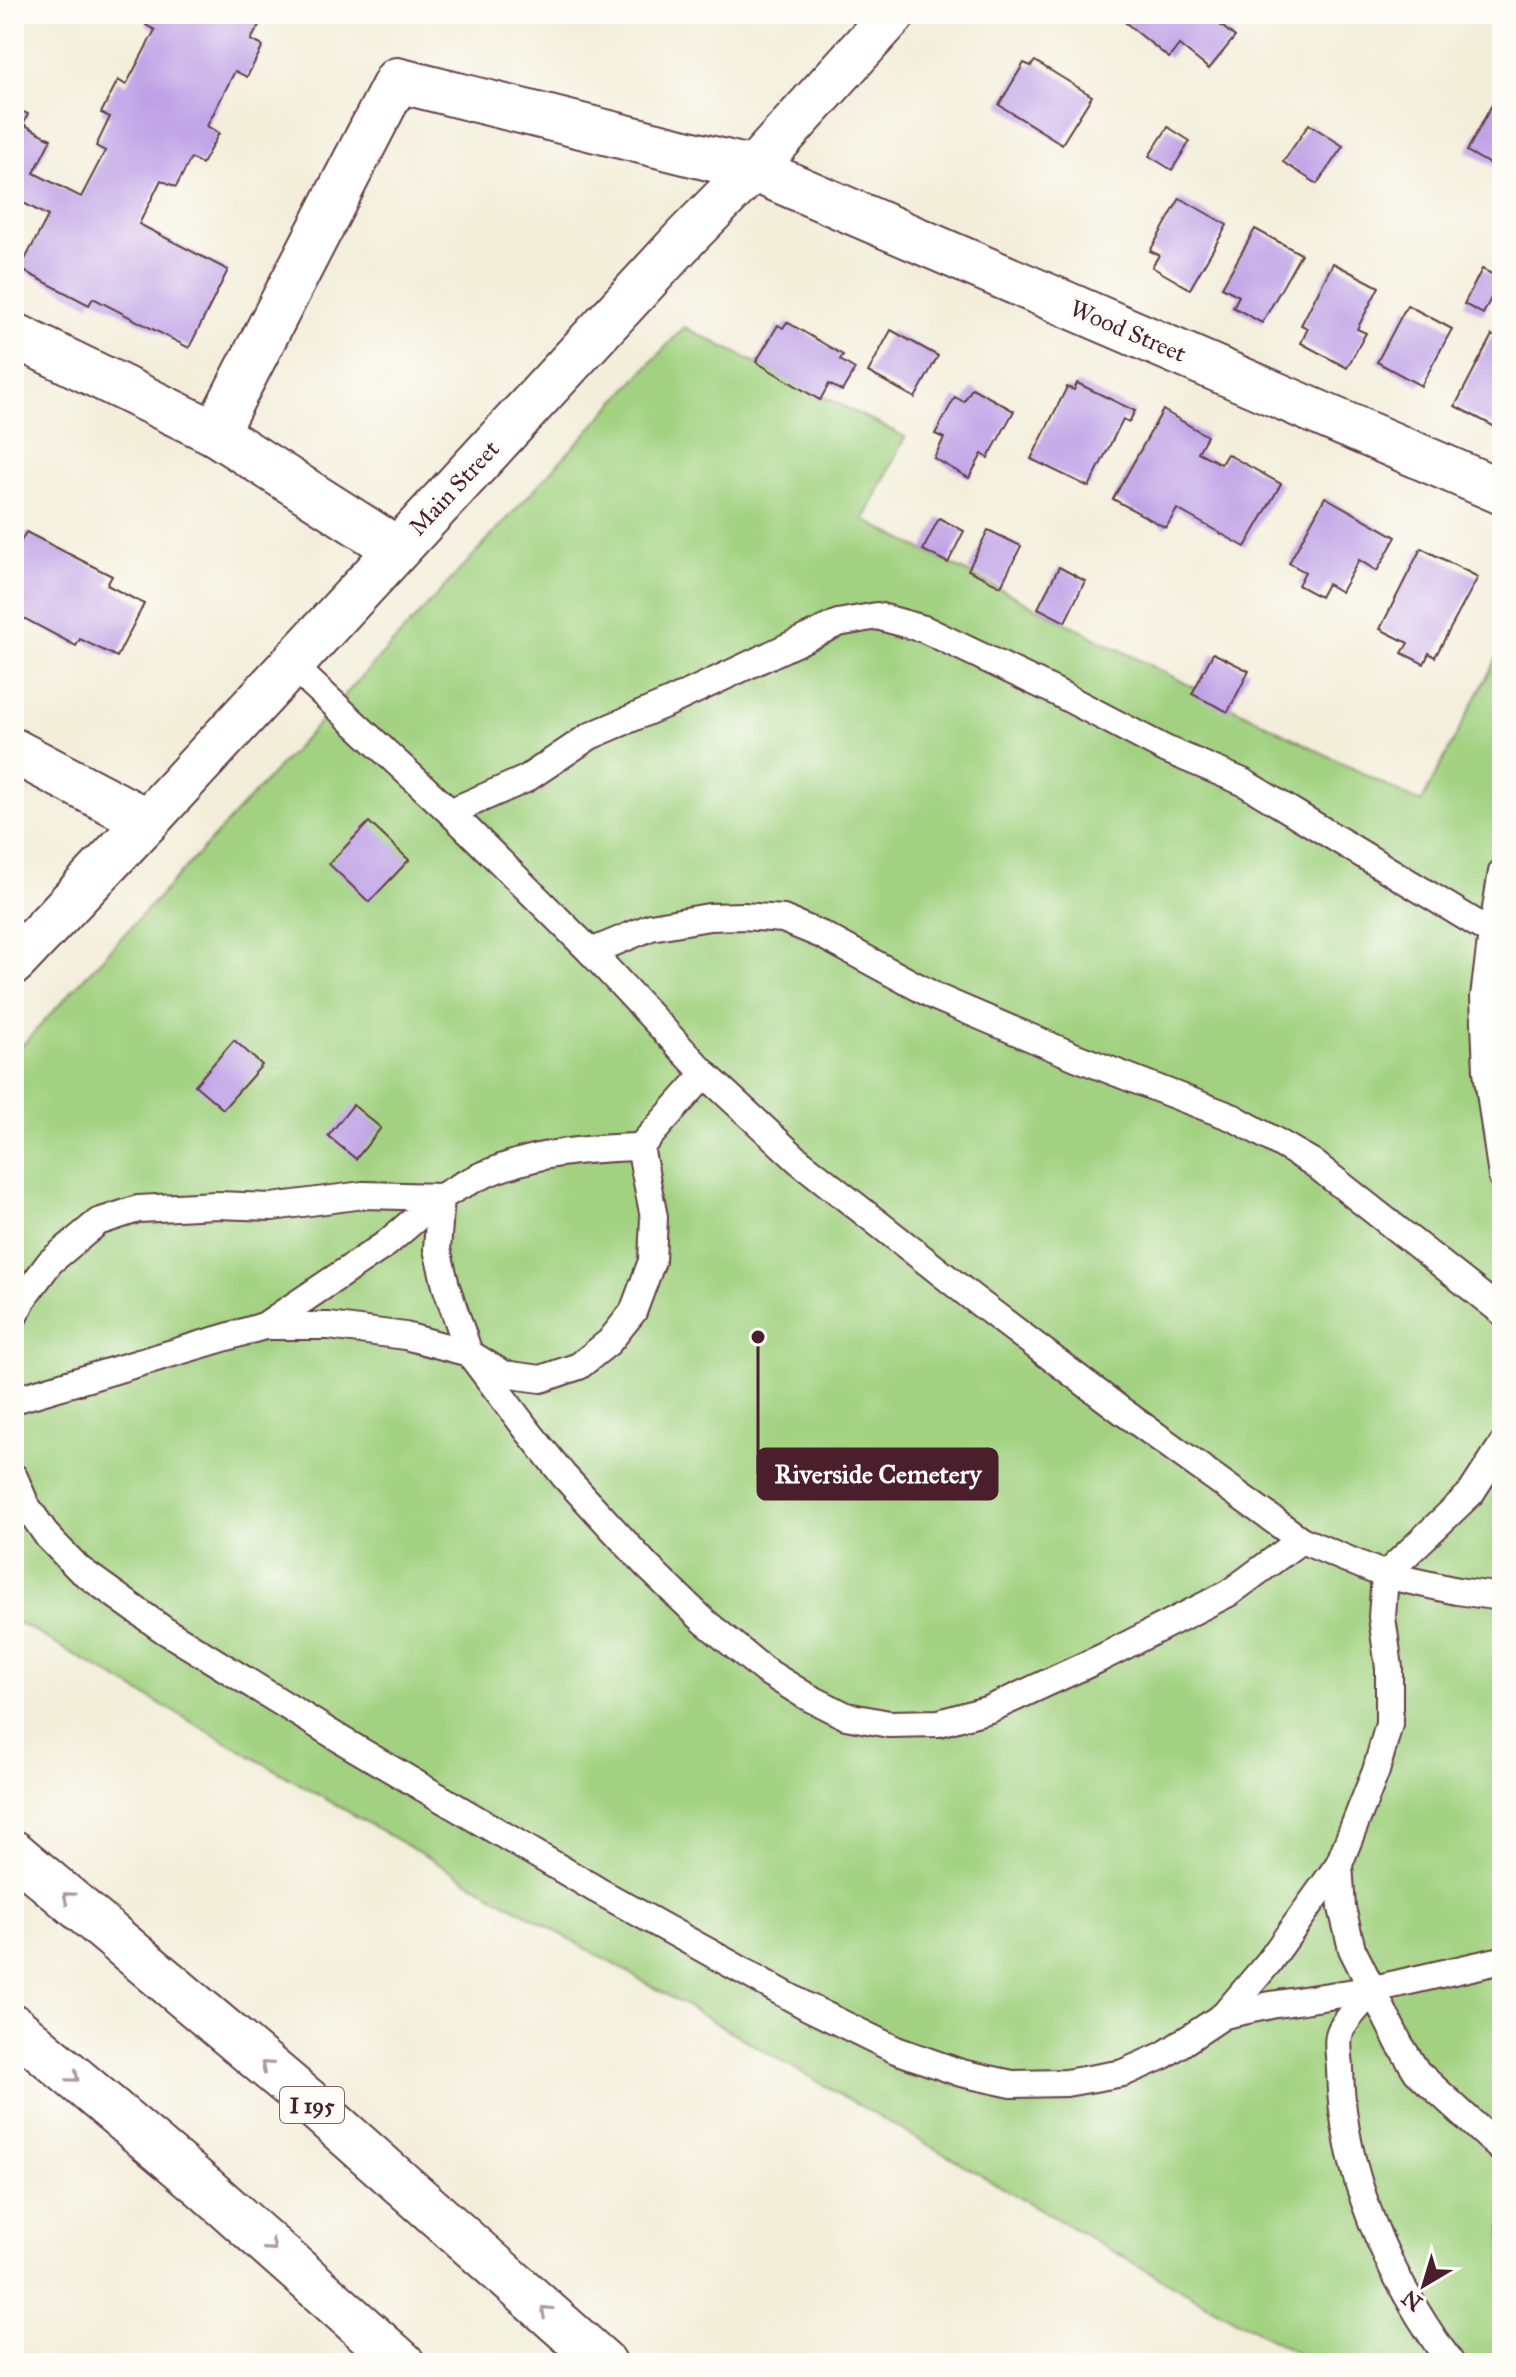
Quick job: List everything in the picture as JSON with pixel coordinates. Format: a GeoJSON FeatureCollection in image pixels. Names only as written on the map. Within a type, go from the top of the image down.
{"type":"FeatureCollection","features":[{"type":"Feature","properties":{"kind":"main road","name":"Main Street"},"geometry":{"type":"LineString","coordinates":[[14,962],[676,247],[753,169],[893,14]]}},
{"type":"Feature","properties":{"kind":"main road","name":"Wood Street"},"geometry":{"type":"LineString","coordinates":[[215,433],[397,80],[753,169],[1502,492]]}},
{"type":"Feature","properties":{"kind":"main road"},"geometry":{"type":"LineString","coordinates":[[14,335],[215,433],[397,549]]}},
{"type":"Feature","properties":{"kind":"main road"},"geometry":{"type":"LineString","coordinates":[[14,751],[147,821]]}},
{"type":"Feature","properties":{"kind":"main road","name":"I 195"},"geometry":{"type":"LineString","coordinates":[[14,1853],[306,2099],[604,2363]]}},
{"type":"Feature","properties":{"kind":"main road"},"geometry":{"type":"LineString","coordinates":[[14,2027],[205,2188],[402,2363]]}},
{"type":"Feature","properties":{"kind":"lane"},"geometry":{"type":"LineString","coordinates":[[450,812],[526,779],[590,736],[838,623],[877,616],[924,629],[1054,691],[1165,749],[1243,782],[1497,942]]}},
{"type":"Feature","properties":{"kind":"lane"},"geometry":{"type":"LineString","coordinates":[[292,665],[450,812],[591,952],[705,1074],[799,1161],[974,1299],[1301,1540],[1385,1575],[1457,1591],[1502,1597]]}},
{"type":"Feature","properties":{"kind":"lane"},"geometry":{"type":"LineString","coordinates":[[1502,872],[1497,942],[1484,997],[1487,1071],[1502,1177]]}},
{"type":"Feature","properties":{"kind":"lane"},"geometry":{"type":"LineString","coordinates":[[591,952],[651,927],[709,917],[783,919],[938,998],[1076,1057],[1234,1118],[1312,1162],[1502,1312]]}},
{"type":"Feature","properties":{"kind":"lane"},"geometry":{"type":"LineString","coordinates":[[264,1326],[386,1244],[441,1197],[476,1176],[515,1162],[578,1149],[640,1147],[705,1074]]}},
{"type":"Feature","properties":{"kind":"lane"},"geometry":{"type":"LineString","coordinates":[[14,1400],[264,1326],[329,1326],[405,1336],[469,1353],[503,1374],[541,1379],[579,1366],[609,1342],[633,1312],[652,1261],[654,1217],[640,1147]]}},
{"type":"Feature","properties":{"kind":"lane"},"geometry":{"type":"LineString","coordinates":[[14,1316],[50,1262],[98,1222],[138,1209],[216,1205],[272,1207],[363,1195],[441,1197]]}},
{"type":"Feature","properties":{"kind":"lane"},"geometry":{"type":"LineString","coordinates":[[441,1197],[437,1249],[469,1353],[564,1476],[647,1566],[704,1621],[764,1670],[846,1716],[889,1724],[939,1723],[990,1709],[1101,1658],[1229,1593],[1301,1540]]}},
{"type":"Feature","properties":{"kind":"lane"},"geometry":{"type":"LineString","coordinates":[[14,1477],[48,1537],[79,1569],[164,1630],[332,1734],[597,1890],[806,2006],[896,2050],[961,2073],[1012,2084],[1066,2083],[1123,2073],[1164,2055],[1224,2015],[1269,1962],[1339,1864],[1376,1771],[1389,1724],[1389,1668],[1382,1617],[1385,1575],[1471,1493],[1502,1445]]}},
{"type":"Feature","properties":{"kind":"lane"},"geometry":{"type":"LineString","coordinates":[[1339,1864],[1342,1908],[1352,1949],[1392,2030],[1417,2072],[1502,2150]]}},
{"type":"Feature","properties":{"kind":"lane"},"geometry":{"type":"LineString","coordinates":[[1224,2015],[1374,1989],[1502,1960]]}},
{"type":"Feature","properties":{"kind":"lane"},"geometry":{"type":"LineString","coordinates":[[1374,1989],[1340,2032],[1341,2108],[1365,2203],[1395,2274],[1425,2328],[1451,2363]]}},
{"type":"Feature","properties":{"kind":"lane"},"geometry":{"type":"LineString","coordinates":[[1455,2105],[1502,2121]]}},
{"type":"Feature","properties":{"kind":"green space"},"geometry":{"type":"Polygon","coordinates":[[[684,327],[905,437],[864,520],[1421,803],[1502,648],[1502,2363],[1314,2363],[1146,2270],[14,1620],[14,1054],[684,327]]]}},
{"type":"Feature","properties":{"kind":"building"},"geometry":{"type":"Polygon","coordinates":[[[152,14],[265,14],[251,40],[263,46],[247,77],[235,71],[207,126],[219,133],[202,164],[191,158],[176,187],[161,180],[139,224],[228,270],[189,348],[93,298],[89,305],[20,269],[48,216],[20,201],[14,212],[14,108],[28,114],[23,124],[51,139],[34,173],[81,197],[105,151],[96,146],[110,117],[101,113],[118,80],[126,85],[155,30],[146,25],[152,14]]]}},
{"type":"Feature","properties":{"kind":"building"},"geometry":{"type":"Polygon","coordinates":[[[586,14],[613,14],[607,25],[586,14]]]}},
{"type":"Feature","properties":{"kind":"building"},"geometry":{"type":"Polygon","coordinates":[[[1115,14],[1207,14],[1235,37],[1209,69],[1179,45],[1169,58],[1115,14]]]}},
{"type":"Feature","properties":{"kind":"building"},"geometry":{"type":"Polygon","coordinates":[[[1035,61],[1092,96],[1062,144],[999,105],[1024,63],[1031,66],[1035,61]]]}},
{"type":"Feature","properties":{"kind":"building"},"geometry":{"type":"Polygon","coordinates":[[[1494,101],[1502,106],[1502,171],[1467,151],[1494,101]]]}},
{"type":"Feature","properties":{"kind":"building"},"geometry":{"type":"Polygon","coordinates":[[[1309,124],[1343,146],[1317,184],[1283,162],[1309,124]]]}},
{"type":"Feature","properties":{"kind":"building"},"geometry":{"type":"Polygon","coordinates":[[[1168,127],[1190,141],[1172,170],[1149,156],[1168,127]]]}},
{"type":"Feature","properties":{"kind":"building"},"geometry":{"type":"Polygon","coordinates":[[[1180,198],[1227,225],[1190,289],[1152,267],[1159,255],[1150,251],[1180,198]]]}},
{"type":"Feature","properties":{"kind":"building"},"geometry":{"type":"Polygon","coordinates":[[[1255,229],[1301,254],[1262,323],[1233,307],[1239,296],[1222,287],[1255,229]]]}},
{"type":"Feature","properties":{"kind":"building"},"geometry":{"type":"Polygon","coordinates":[[[1333,263],[1379,287],[1357,329],[1366,333],[1347,368],[1301,343],[1308,328],[1301,325],[1333,263]]]}},
{"type":"Feature","properties":{"kind":"building"},"geometry":{"type":"Polygon","coordinates":[[[1482,269],[1502,279],[1502,304],[1491,298],[1483,314],[1464,304],[1482,269]]]}},
{"type":"Feature","properties":{"kind":"building"},"geometry":{"type":"Polygon","coordinates":[[[1407,305],[1452,329],[1421,386],[1377,362],[1407,305]]]}},
{"type":"Feature","properties":{"kind":"building"},"geometry":{"type":"Polygon","coordinates":[[[787,322],[843,355],[840,360],[855,369],[842,391],[829,384],[820,400],[756,362],[778,325],[783,328],[787,322]]]}},
{"type":"Feature","properties":{"kind":"building"},"geometry":{"type":"Polygon","coordinates":[[[891,330],[938,356],[915,398],[868,372],[891,330]]]}},
{"type":"Feature","properties":{"kind":"building"},"geometry":{"type":"Polygon","coordinates":[[[1492,335],[1502,341],[1501,430],[1455,406],[1492,335]]]}},
{"type":"Feature","properties":{"kind":"building"},"geometry":{"type":"Polygon","coordinates":[[[1077,383],[1135,411],[1129,422],[1123,419],[1089,487],[1031,459],[1067,387],[1074,390],[1077,383]]]}},
{"type":"Feature","properties":{"kind":"building"},"geometry":{"type":"Polygon","coordinates":[[[972,388],[1014,411],[988,458],[982,454],[969,478],[934,458],[944,438],[935,434],[955,397],[964,402],[972,388]]]}},
{"type":"Feature","properties":{"kind":"building"},"geometry":{"type":"Polygon","coordinates":[[[1163,410],[1207,436],[1198,452],[1221,464],[1227,454],[1281,484],[1245,547],[1177,509],[1166,528],[1113,499],[1163,410]]]}},
{"type":"Feature","properties":{"kind":"building"},"geometry":{"type":"Polygon","coordinates":[[[1325,497],[1396,537],[1377,571],[1359,560],[1341,592],[1327,584],[1320,597],[1298,585],[1305,572],[1289,563],[1325,497]]]}},
{"type":"Feature","properties":{"kind":"building"},"geometry":{"type":"Polygon","coordinates":[[[939,518],[964,531],[948,563],[923,550],[939,518]]]}},
{"type":"Feature","properties":{"kind":"building"},"geometry":{"type":"Polygon","coordinates":[[[988,530],[1021,546],[1001,586],[968,570],[988,530]]]}},
{"type":"Feature","properties":{"kind":"building"},"geometry":{"type":"Polygon","coordinates":[[[26,532],[112,576],[107,585],[144,604],[117,657],[80,639],[76,646],[14,613],[14,538],[21,541],[26,532]]]}},
{"type":"Feature","properties":{"kind":"building"},"geometry":{"type":"Polygon","coordinates":[[[1421,548],[1478,577],[1435,657],[1429,653],[1424,664],[1402,653],[1408,643],[1380,629],[1421,548]]]}},
{"type":"Feature","properties":{"kind":"building"},"geometry":{"type":"Polygon","coordinates":[[[1059,567],[1085,581],[1065,622],[1038,608],[1059,567]]]}},
{"type":"Feature","properties":{"kind":"building"},"geometry":{"type":"Polygon","coordinates":[[[1213,653],[1249,671],[1228,712],[1192,694],[1213,653]]]}},
{"type":"Feature","properties":{"kind":"building"},"geometry":{"type":"Polygon","coordinates":[[[369,822],[409,860],[369,902],[329,864],[369,822]]]}},
{"type":"Feature","properties":{"kind":"building"},"geometry":{"type":"Polygon","coordinates":[[[234,1040],[262,1065],[223,1109],[195,1085],[234,1040]]]}},
{"type":"Feature","properties":{"kind":"building"},"geometry":{"type":"Polygon","coordinates":[[[353,1105],[381,1128],[356,1159],[328,1136],[353,1105]]]}},
{"type":"Feature","properties":{"kind":"place","name":"Riverside Cemetery"},"geometry":{"type":"Point","coordinates":[758,1337]}}]}
